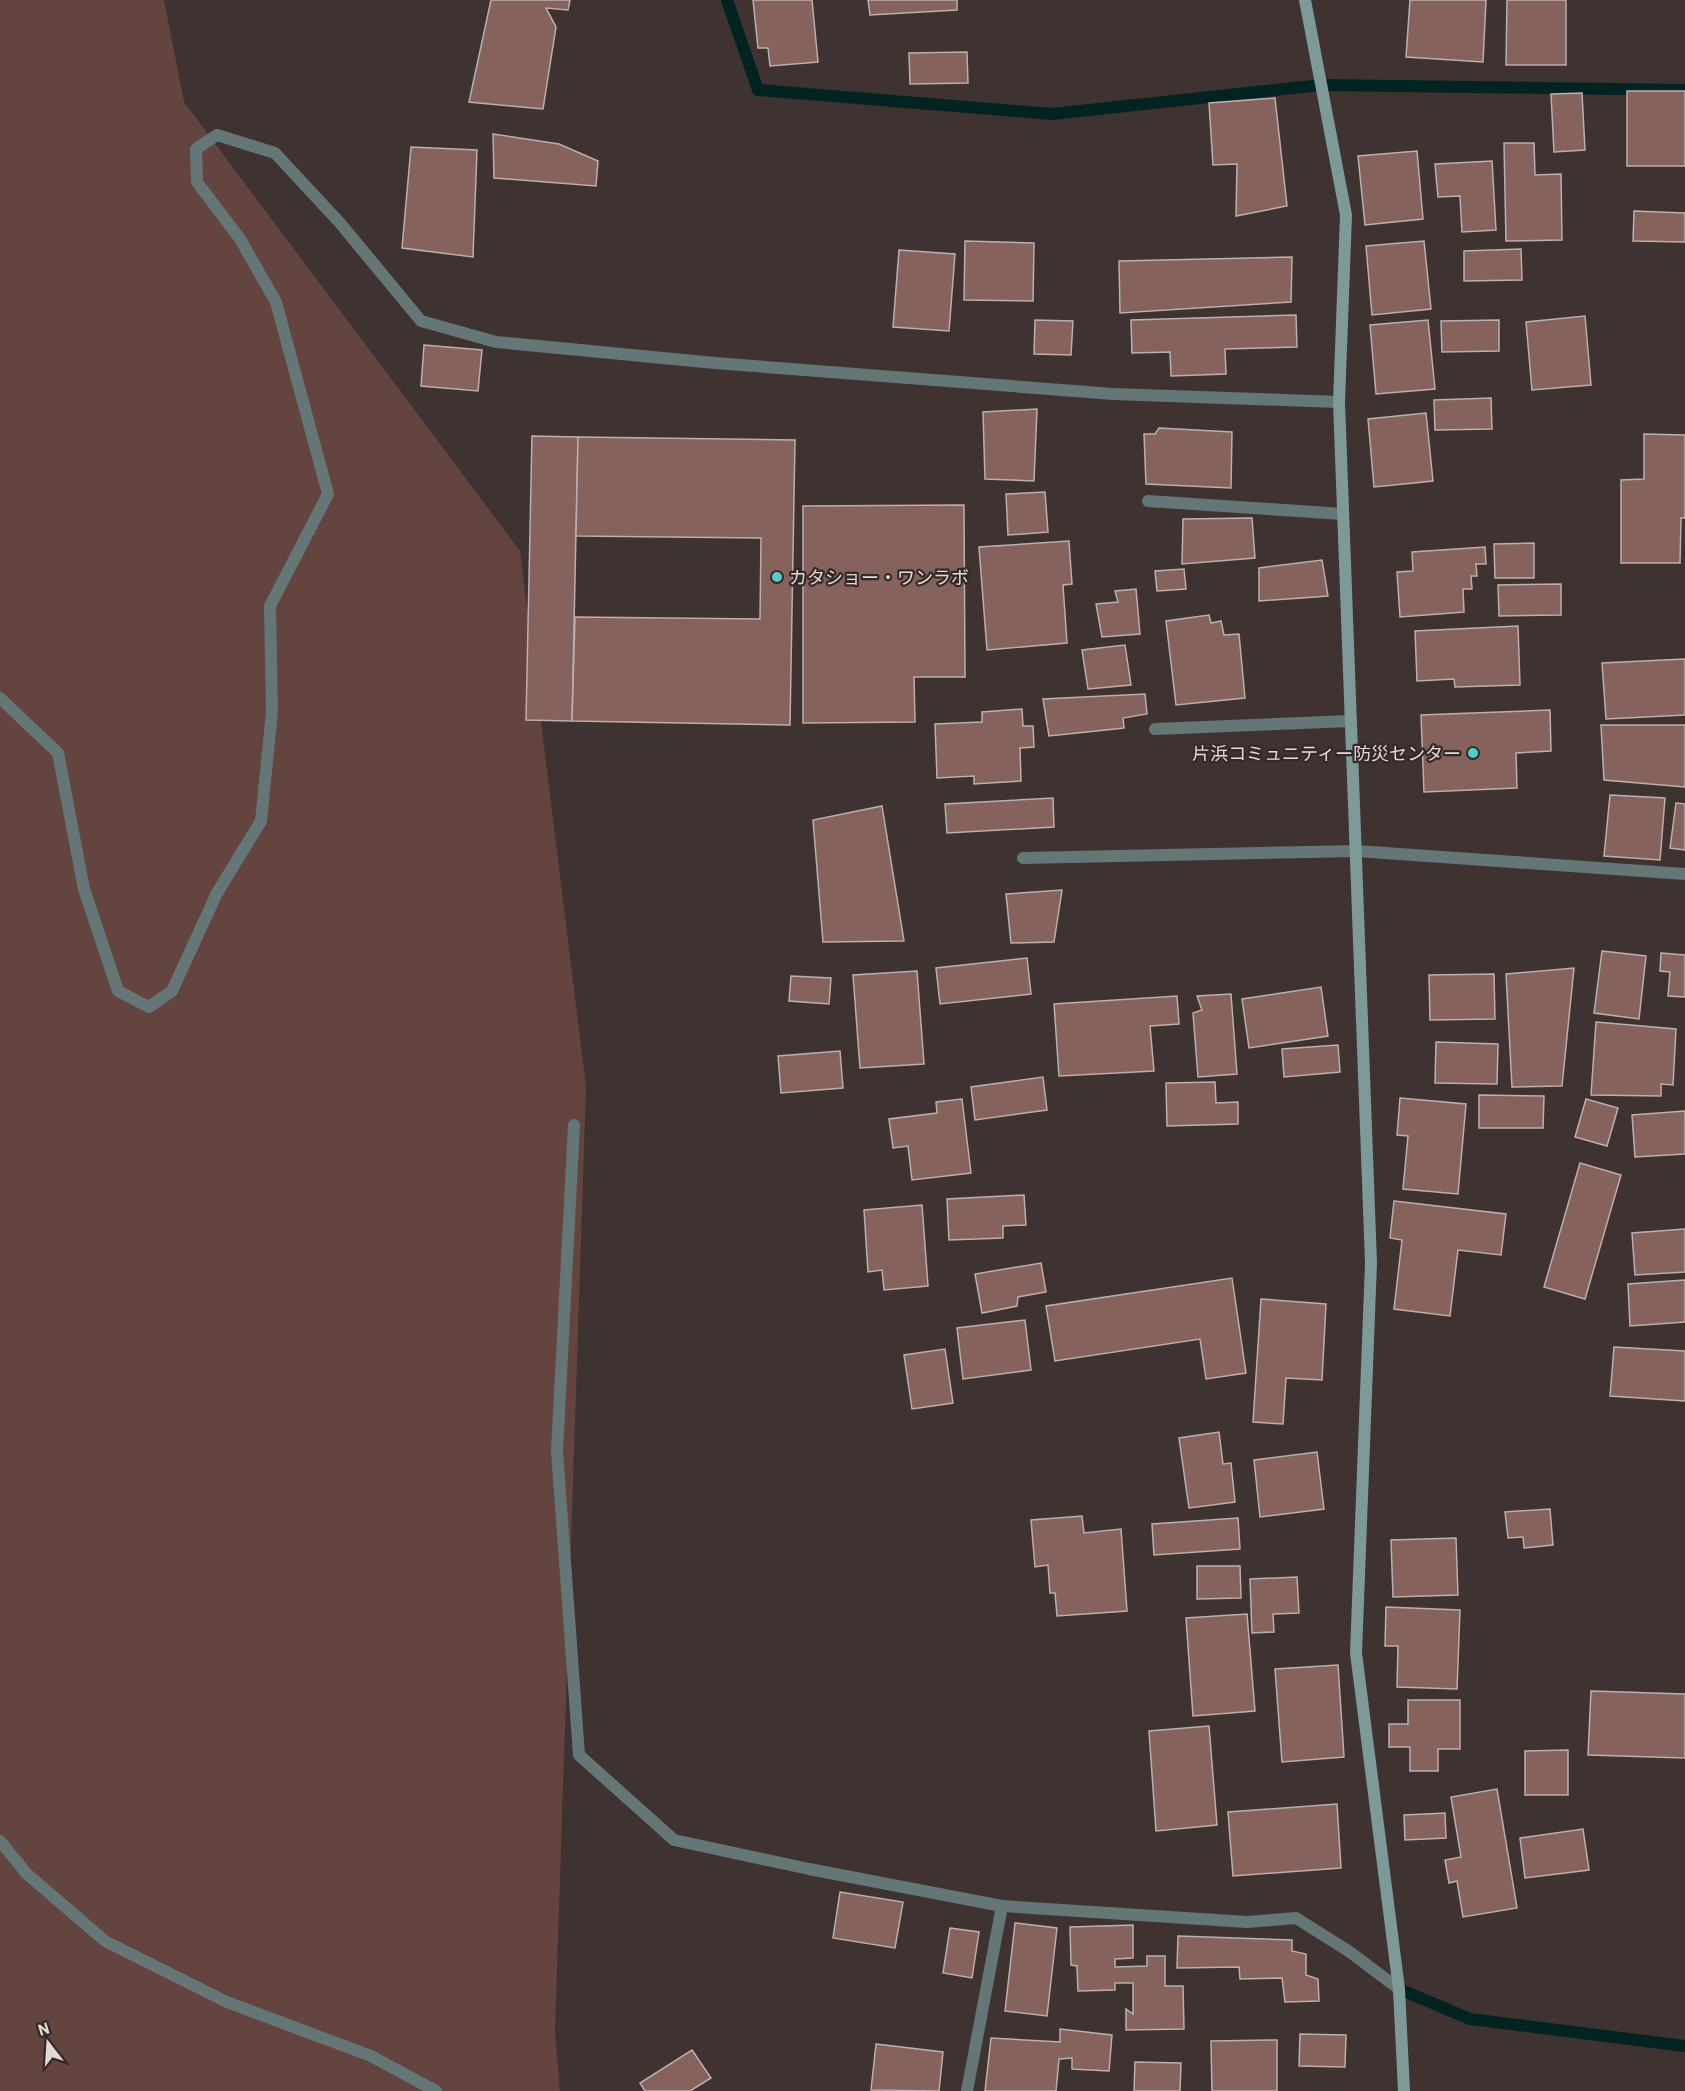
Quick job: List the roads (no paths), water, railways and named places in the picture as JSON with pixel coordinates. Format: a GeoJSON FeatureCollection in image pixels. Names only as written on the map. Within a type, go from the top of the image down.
{"type":"FeatureCollection","features":[{"type":"Feature","properties":{"kind":"street"},"geometry":{"type":"LineString","coordinates":[[1305,0],[1346,215],[1340,402],[1371,1263],[1356,1653],[1399,1989],[1404,2091]]}},
{"type":"Feature","properties":{"kind":"street"},"geometry":{"type":"LineString","coordinates":[[0,698],[58,753],[84,889],[118,991],[149,1007],[172,991],[217,893],[261,821],[272,712],[270,606],[328,494],[276,302],[240,239],[197,182],[196,150],[217,135],[275,153],[340,223],[421,321],[496,342],[726,364],[1113,394],[1340,402]]}},
{"type":"Feature","properties":{"kind":"street"},"geometry":{"type":"LineString","coordinates":[[1148,501],[1343,514]]}},
{"type":"Feature","properties":{"kind":"street"},"geometry":{"type":"LineString","coordinates":[[1155,729],[1351,721]]}},
{"type":"Feature","properties":{"kind":"street"},"geometry":{"type":"LineString","coordinates":[[1023,858],[1356,851],[1685,874]]}},
{"type":"Feature","properties":{"kind":"street"},"geometry":{"type":"LineString","coordinates":[[574,1125],[557,1451],[579,1755],[674,1840],[1002,1906],[1247,1922],[1296,1918],[1350,1952],[1399,1989]]}},
{"type":"Feature","properties":{"kind":"street"},"geometry":{"type":"LineString","coordinates":[[0,1841],[27,1874],[105,1941],[227,2002],[371,2056],[436,2091]]}},
{"type":"Feature","properties":{"kind":"street"},"geometry":{"type":"LineString","coordinates":[[967,2091],[1002,1906]]}},
{"type":"Feature","properties":{"kind":"waterway"},"geometry":{"type":"LineString","coordinates":[[727,0],[758,90],[1052,114],[1321,85],[1685,90]]}},
{"type":"Feature","properties":{"kind":"waterway"},"geometry":{"type":"LineString","coordinates":[[1399,1989],[1470,2019],[1685,2046]]}},
{"type":"Feature","properties":{"kind":"place","name":"カタショー・ワンラボ"},"geometry":{"type":"Point","coordinates":[777,577]}},
{"type":"Feature","properties":{"kind":"place","name":"片浜コミュニティー防災センター"},"geometry":{"type":"Point","coordinates":[1473,753]}}]}
